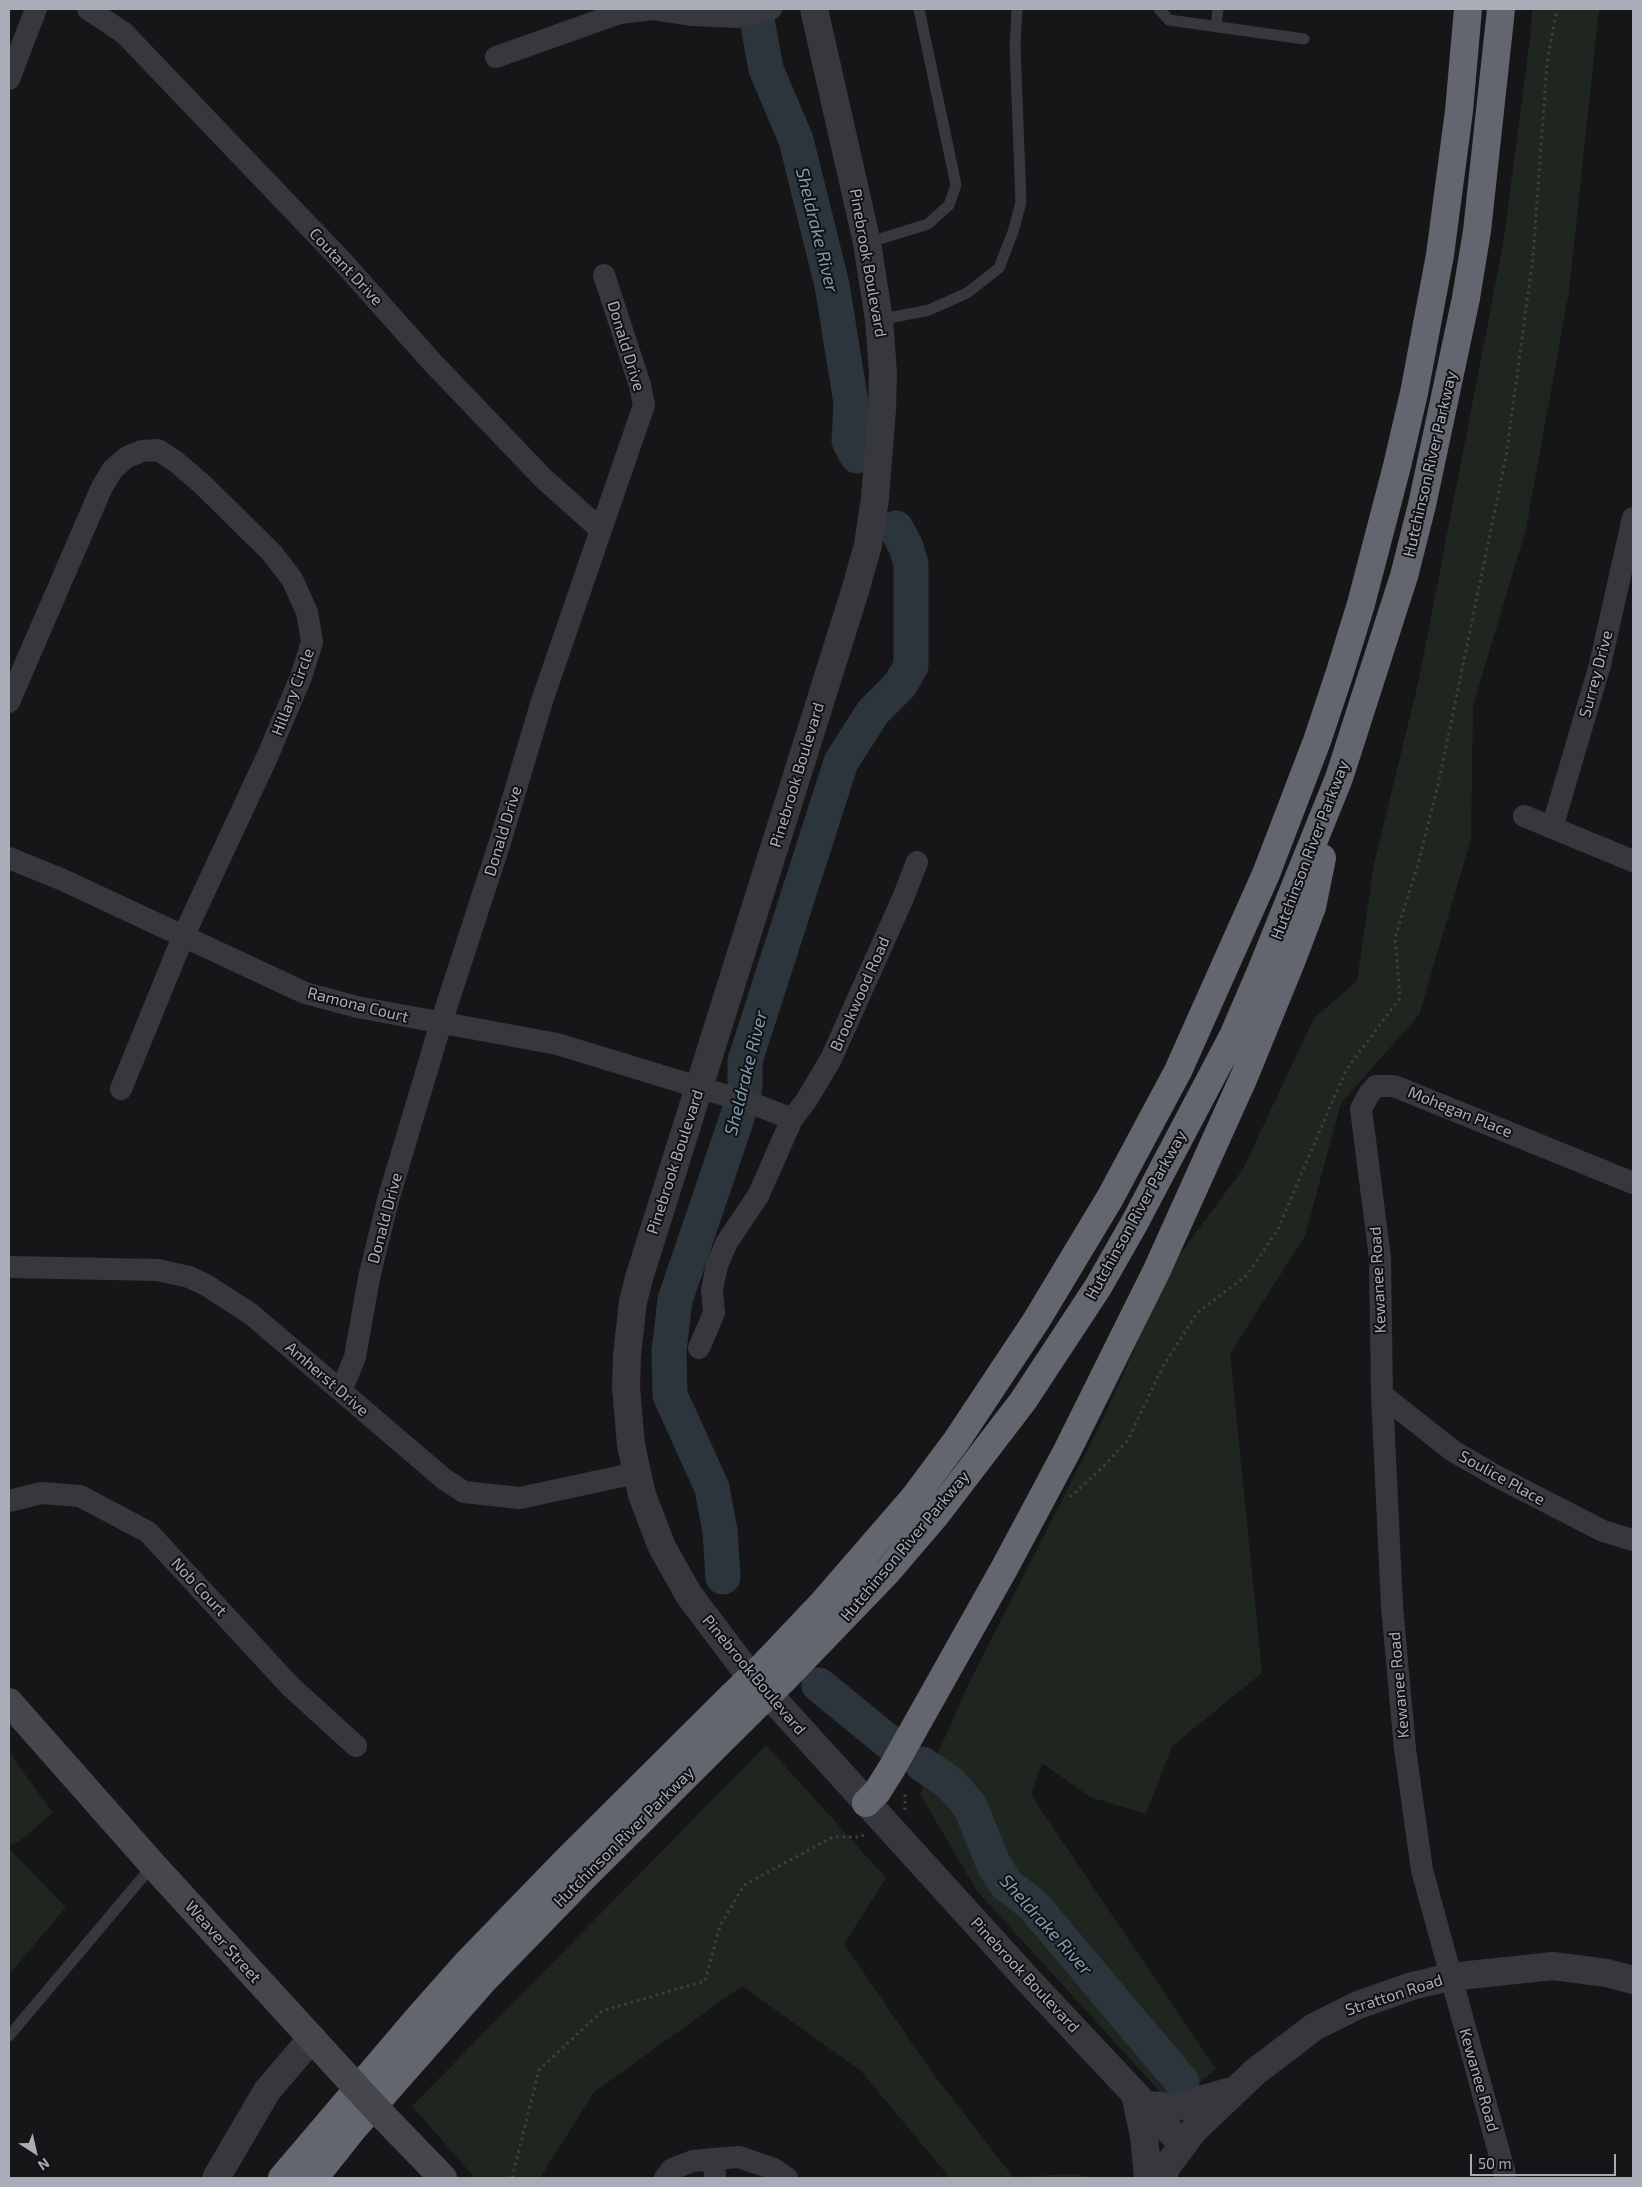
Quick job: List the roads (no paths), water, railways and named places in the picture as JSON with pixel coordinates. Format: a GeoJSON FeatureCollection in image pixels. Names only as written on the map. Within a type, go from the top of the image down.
{"type":"FeatureCollection","features":[{"type":"Feature","properties":{"kind":"highway","name":"Hutchinson River Parkway"},"geometry":{"type":"LineString","coordinates":[[776,1670],[822,1604],[913,1499],[957,1440],[1036,1321],[1110,1198],[1178,1071],[1266,874],[1317,741],[1340,672],[1361,604],[1397,466],[1414,393],[1440,255],[1460,101],[1468,9]]}},
{"type":"Feature","properties":{"kind":"highway","name":"Hutchinson River Parkway"},"geometry":{"type":"LineString","coordinates":[[282,2178],[467,1963],[566,1861],[741,1704],[776,1670],[888,1572],[935,1516],[1023,1401],[1098,1287],[1135,1222],[1232,1036],[1289,907],[1339,778],[1404,576],[1441,421],[1466,298],[1477,231],[1501,9]]}},
{"type":"Feature","properties":{"kind":"highway"},"geometry":{"type":"LineString","coordinates":[[866,1803],[877,1792],[892,1768],[1005,1567],[1083,1420],[1176,1229],[1244,1077],[1312,907],[1339,778]]}},
{"type":"Feature","properties":{"kind":"highway","name":"Hutchinson River Parkway"},"geometry":{"type":"LineString","coordinates":[[314,2178],[352,2130],[483,1981],[582,1879],[741,1704]]}},
{"type":"Feature","properties":{"kind":"main road","name":"Weaver Street"},"geometry":{"type":"LineString","coordinates":[[9,1702],[153,1865],[383,2116],[443,2178]]}},
{"type":"Feature","properties":{"kind":"street"},"geometry":{"type":"LineString","coordinates":[[9,79],[36,9]]}},
{"type":"Feature","properties":{"kind":"street","name":"Coutant Drive"},"geometry":{"type":"LineString","coordinates":[[88,9],[124,34],[341,260],[432,362],[543,478],[600,529]]}},
{"type":"Feature","properties":{"kind":"street"},"geometry":{"type":"LineString","coordinates":[[496,57],[620,13],[653,9],[692,15],[737,17],[771,9]]}},
{"type":"Feature","properties":{"kind":"street","name":"Pinebrook Boulevard"},"geometry":{"type":"LineString","coordinates":[[814,9],[868,244],[880,320],[883,372],[882,410],[875,498],[868,545],[654,1225],[633,1302],[627,1355],[626,1387],[631,1445],[636,1473],[651,1522],[662,1547],[676,1574],[695,1603],[741,1664],[866,1803],[1182,2144]]}},
{"type":"Feature","properties":{"kind":"street","name":"Donald Drive"},"geometry":{"type":"LineString","coordinates":[[341,1391],[355,1357],[369,1278],[388,1200],[441,1023],[500,842],[542,701],[644,405],[640,385],[604,275]]}},
{"type":"Feature","properties":{"kind":"street","name":"Hillary Circle"},"geometry":{"type":"LineString","coordinates":[[9,702],[102,487],[113,469],[127,457],[142,451],[158,450],[202,484],[272,553],[292,580],[306,612],[312,642],[301,677],[268,755],[183,937],[121,1089]]}},
{"type":"Feature","properties":{"kind":"street","name":"Surrey Drive"},"geometry":{"type":"LineString","coordinates":[[1552,828],[1600,665],[1633,518]]}},
{"type":"Feature","properties":{"kind":"street"},"geometry":{"type":"LineString","coordinates":[[1524,816],[1633,861]]}},
{"type":"Feature","properties":{"kind":"street","name":"Ramona Court"},"geometry":{"type":"LineString","coordinates":[[9,858],[63,880],[306,993],[357,1007],[557,1044],[698,1087]]}},
{"type":"Feature","properties":{"kind":"street","name":"Brookwood Road"},"geometry":{"type":"LineString","coordinates":[[699,1348],[714,1313],[712,1290],[717,1265],[726,1242],[758,1196],[792,1119],[806,1101],[831,1059],[904,898],[917,862]]}},
{"type":"Feature","properties":{"kind":"street","name":"Mohegan Place"},"geometry":{"type":"LineString","coordinates":[[1370,1179],[1361,1109],[1376,1086],[1394,1086],[1633,1183]]}},
{"type":"Feature","properties":{"kind":"street"},"geometry":{"type":"LineString","coordinates":[[698,1087],[754,1104],[792,1119]]}},
{"type":"Feature","properties":{"kind":"street","name":"Kewanee Road"},"geometry":{"type":"LineString","coordinates":[[1370,1179],[1380,1258],[1382,1395],[1392,1606],[1405,1749],[1422,1870],[1506,2178]]}},
{"type":"Feature","properties":{"kind":"street","name":"Amherst Drive"},"geometry":{"type":"LineString","coordinates":[[9,1267],[158,1270],[189,1277],[206,1285],[252,1314],[444,1480],[464,1492],[520,1498],[636,1473]]}},
{"type":"Feature","properties":{"kind":"street","name":"Soulice Place"},"geometry":{"type":"LineString","coordinates":[[1382,1395],[1453,1451],[1498,1477],[1603,1531],[1633,1540]]}},
{"type":"Feature","properties":{"kind":"street","name":"Nob Court"},"geometry":{"type":"LineString","coordinates":[[9,1500],[41,1493],[80,1496],[148,1532],[290,1686],[356,1746]]}},
{"type":"Feature","properties":{"kind":"street","name":"Stratton Road"},"geometry":{"type":"LineString","coordinates":[[1161,2178],[1182,2144],[1197,2126],[1234,2090],[1294,2041],[1336,2014],[1393,1992],[1450,1977],[1553,1966],[1607,1972],[1633,1980]]}},
{"type":"Feature","properties":{"kind":"street"},"geometry":{"type":"LineString","coordinates":[[216,2178],[267,2091],[312,2038]]}},
{"type":"Feature","properties":{"kind":"street"},"geometry":{"type":"LineString","coordinates":[[1148,2178],[1140,2099],[1176,2107],[1234,2090]]}},
{"type":"Feature","properties":{"kind":"street"},"geometry":{"type":"LineString","coordinates":[[665,2178],[672,2169],[693,2161],[714,2168],[739,2157],[774,2169],[787,2178]]}},
{"type":"Feature","properties":{"kind":"lane"},"geometry":{"type":"LineString","coordinates":[[868,244],[928,224],[949,205],[956,185],[919,9]]}},
{"type":"Feature","properties":{"kind":"lane"},"geometry":{"type":"LineString","coordinates":[[880,320],[929,310],[967,293],[999,268],[1014,232],[1021,202],[1015,46],[1017,9]]}},
{"type":"Feature","properties":{"kind":"lane"},"geometry":{"type":"LineString","coordinates":[[1159,9],[1169,20],[1304,39]]}},
{"type":"Feature","properties":{"kind":"lane"},"geometry":{"type":"LineString","coordinates":[[1216,26],[1218,9]]}},
{"type":"Feature","properties":{"kind":"lane"},"geometry":{"type":"LineString","coordinates":[[9,2036],[153,1865]]}},
{"type":"Feature","properties":{"kind":"waterway","name":"Sheldrake River"},"geometry":{"type":"LineString","coordinates":[[755,9],[766,69],[796,140],[832,285],[851,403],[849,441],[857,456]]}},
{"type":"Feature","properties":{"kind":"waterway","name":"Sheldrake River"},"geometry":{"type":"LineString","coordinates":[[723,1577],[720,1531],[712,1488],[670,1395],[669,1351],[675,1300],[737,1118],[745,1087],[745,1061],[841,762],[873,712],[900,685],[911,666],[911,564],[906,547],[896,528]]}},
{"type":"Feature","properties":{"kind":"waterway","name":"Sheldrake River"},"geometry":{"type":"LineString","coordinates":[[819,1685],[890,1743]]}},
{"type":"Feature","properties":{"kind":"waterway","name":"Sheldrake River"},"geometry":{"type":"LineString","coordinates":[[922,1764],[950,1783],[970,1806],[993,1863],[1006,1884],[1033,1905],[1182,2082]]}}]}
